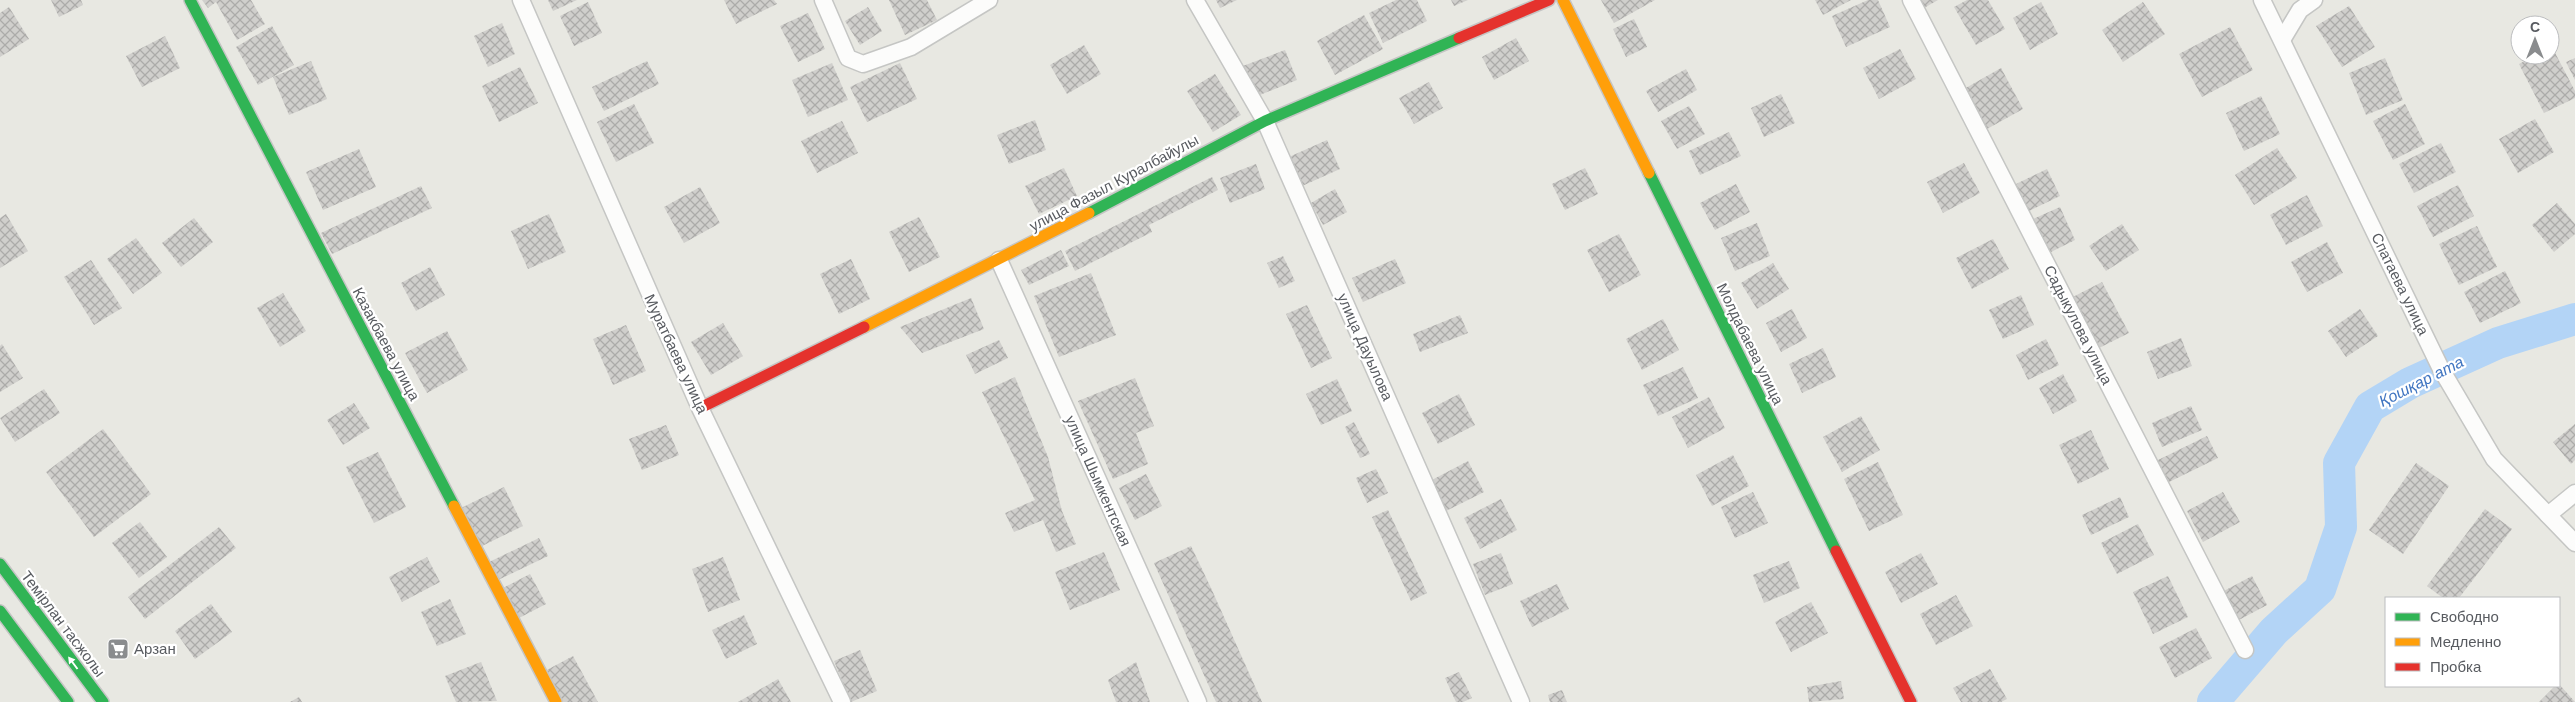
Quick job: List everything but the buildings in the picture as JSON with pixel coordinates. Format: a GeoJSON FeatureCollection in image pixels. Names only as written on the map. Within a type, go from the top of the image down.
{"type":"FeatureCollection","features":[{"type":"Feature","properties":{"kind":"street","name":"Казакбаева улица"},"geometry":{"type":"LineString","coordinates":[[190,0],[556,702]]}},
{"type":"Feature","properties":{"kind":"street","name":"Муратбаева улица"},"geometry":{"type":"LineString","coordinates":[[521,0],[700,408],[842,702]]}},
{"type":"Feature","properties":{"kind":"street"},"geometry":{"type":"LineString","coordinates":[[823,0],[848,58],[864,64],[911,47],[990,0]]}},
{"type":"Feature","properties":{"kind":"street","name":"улица Дауылова"},"geometry":{"type":"LineString","coordinates":[[1195,0],[1265,121],[1521,702]]}},
{"type":"Feature","properties":{"kind":"street","name":"улица Фазыл Куралбайулы"},"geometry":{"type":"LineString","coordinates":[[700,408],[999,260],[1265,121],[1549,0]]}},
{"type":"Feature","properties":{"kind":"street","name":"Молдабаева улица"},"geometry":{"type":"LineString","coordinates":[[1563,0],[1911,702]]}},
{"type":"Feature","properties":{"kind":"street","name":"Садыкулова улица"},"geometry":{"type":"LineString","coordinates":[[1911,0],[2245,650]]}},
{"type":"Feature","properties":{"kind":"street","name":"Спатаева улица"},"geometry":{"type":"LineString","coordinates":[[2262,0],[2441,369],[2494,459],[2575,543]]}},
{"type":"Feature","properties":{"kind":"street"},"geometry":{"type":"LineString","coordinates":[[2282,40],[2300,10],[2314,0]]}},
{"type":"Feature","properties":{"kind":"street","name":"улица Шымкентская"},"geometry":{"type":"LineString","coordinates":[[999,260],[1198,702]]}},
{"type":"Feature","properties":{"kind":"street"},"geometry":{"type":"LineString","coordinates":[[2548,515],[2575,492]]}},
{"type":"Feature","properties":{"kind":"street","name":"Темірлан тасжолы"},"geometry":{"type":"LineString","coordinates":[[0,564],[103,702]]}},
{"type":"Feature","properties":{"kind":"street"},"geometry":{"type":"LineString","coordinates":[[0,611],[68,702]]}},
{"type":"Feature","properties":{"kind":"waterway","name":"Қошқар ата"},"geometry":{"type":"LineString","coordinates":[[2213,702],[2274,631],[2320,589],[2341,527],[2339,463],[2370,407],[2410,383],[2498,343],[2575,319]]}},
{"type":"Feature","properties":{"kind":"traffic: fast"},"geometry":{"type":"LineString","coordinates":[[190,0],[454,506]]}},
{"type":"Feature","properties":{"kind":"traffic: fast"},"geometry":{"type":"LineString","coordinates":[[1089,213],[1265,121],[1459,38]]}},
{"type":"Feature","properties":{"kind":"traffic: fast"},"geometry":{"type":"LineString","coordinates":[[1649,173],[1836,551]]}},
{"type":"Feature","properties":{"kind":"traffic: fast"},"geometry":{"type":"LineString","coordinates":[[0,564],[103,702]]}},
{"type":"Feature","properties":{"kind":"traffic: fast"},"geometry":{"type":"LineString","coordinates":[[0,611],[68,702]]}},
{"type":"Feature","properties":{"kind":"traffic: slow"},"geometry":{"type":"LineString","coordinates":[[1563,0],[1649,173]]}},
{"type":"Feature","properties":{"kind":"traffic: slow"},"geometry":{"type":"LineString","coordinates":[[864,327],[1089,213]]}},
{"type":"Feature","properties":{"kind":"traffic: slow"},"geometry":{"type":"LineString","coordinates":[[454,506],[556,702]]}},
{"type":"Feature","properties":{"kind":"traffic: jam"},"geometry":{"type":"LineString","coordinates":[[1459,38],[1549,0]]}},
{"type":"Feature","properties":{"kind":"traffic: jam"},"geometry":{"type":"LineString","coordinates":[[700,408],[864,327]]}},
{"type":"Feature","properties":{"kind":"traffic: jam"},"geometry":{"type":"LineString","coordinates":[[1836,551],[1911,702]]}},
{"type":"Feature","properties":{"kind":"place","name":"Арзан"},"geometry":{"type":"Point","coordinates":[118,649]}}]}
